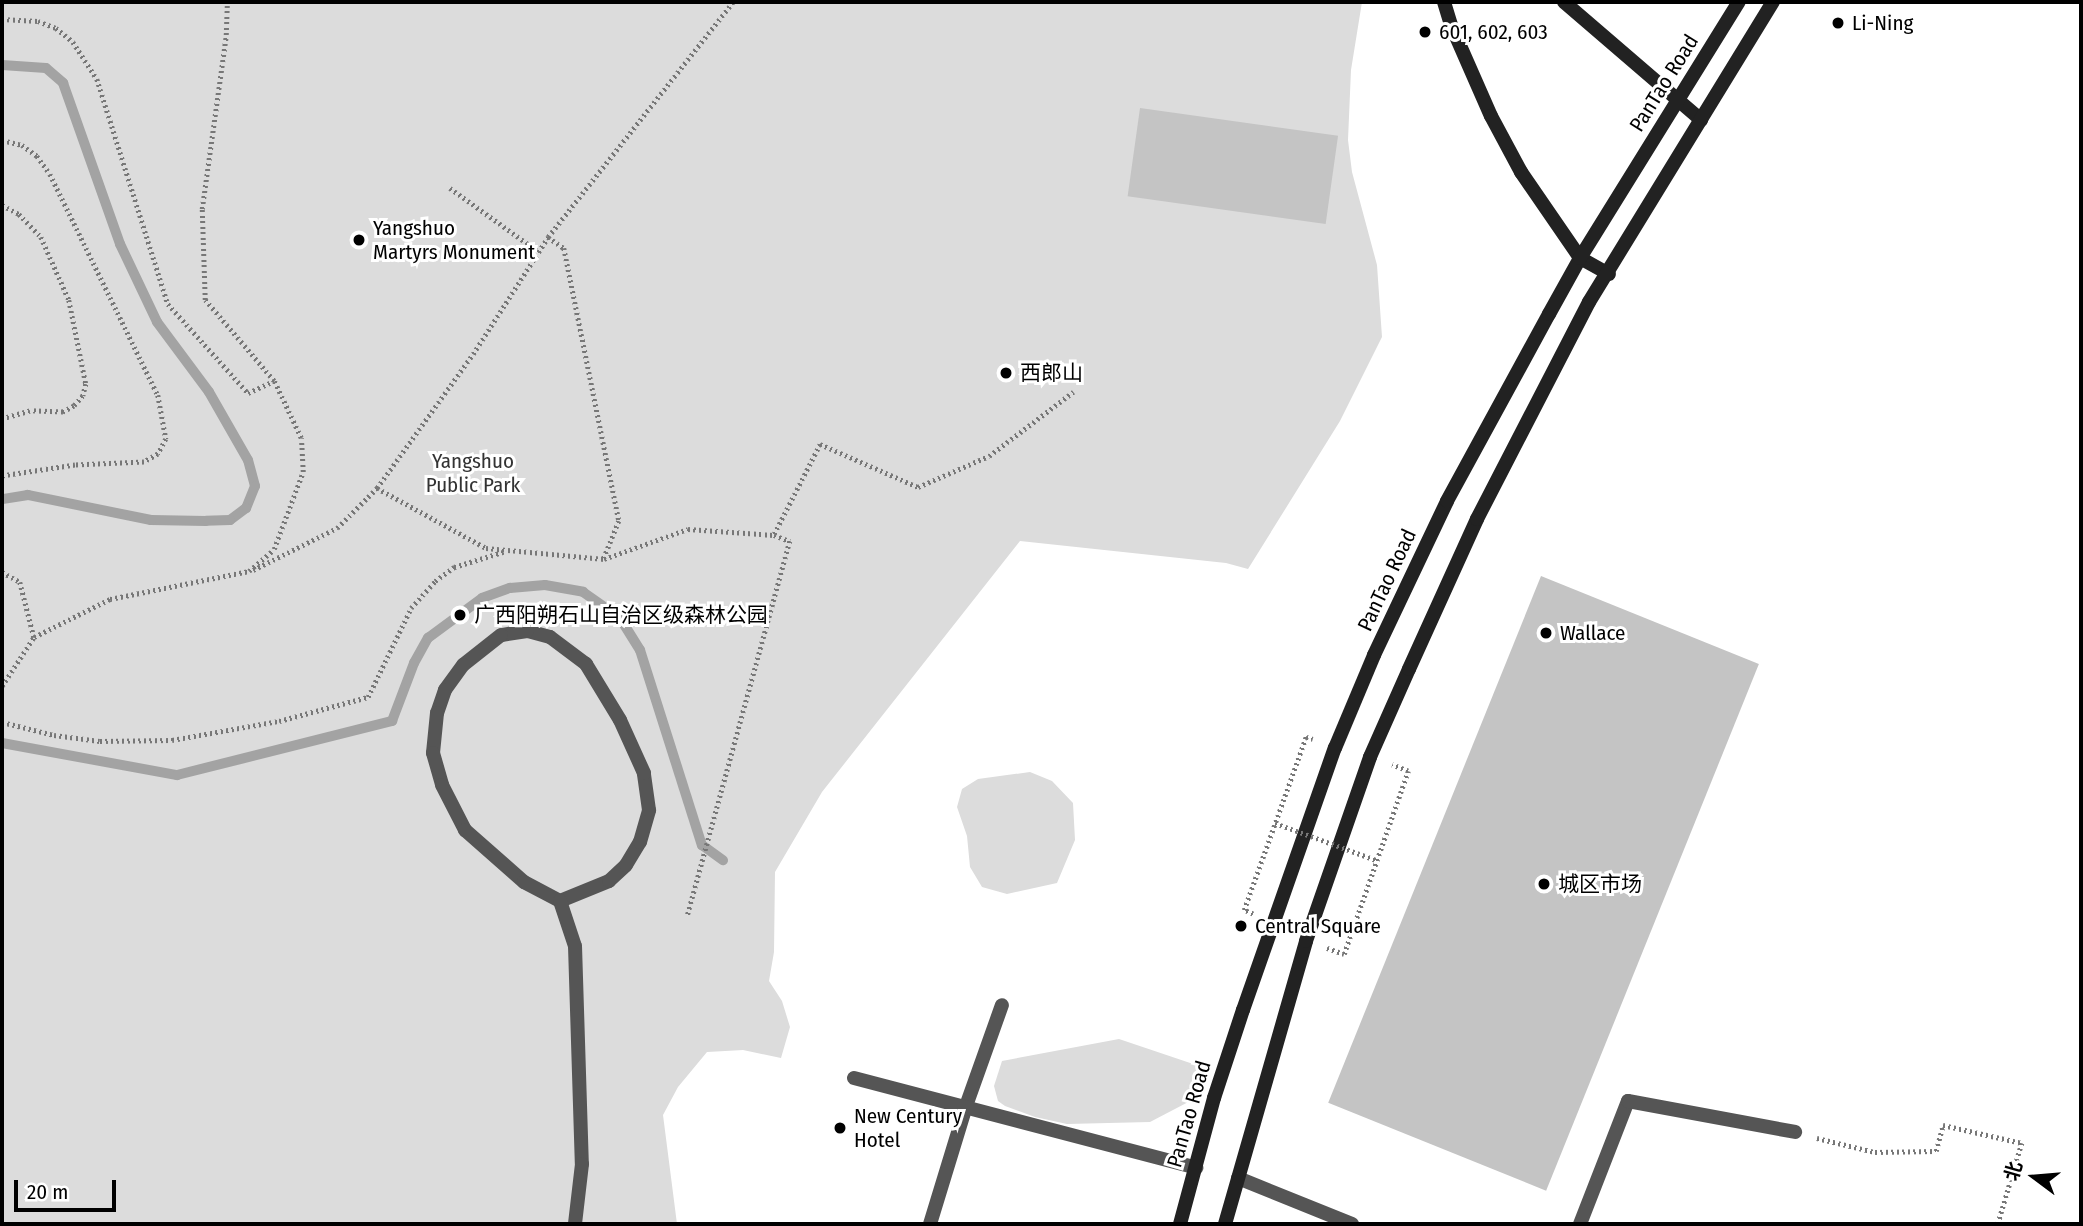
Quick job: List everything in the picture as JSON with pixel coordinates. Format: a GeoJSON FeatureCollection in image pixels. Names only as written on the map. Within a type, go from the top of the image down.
{"type":"FeatureCollection","features":[{"type":"Feature","properties":{"kind":"main road"},"geometry":{"type":"LineString","coordinates":[[1444,2],[1486,105],[1521,172],[1580,257],[1609,274]]}},
{"type":"Feature","properties":{"kind":"main road"},"geometry":{"type":"LineString","coordinates":[[1563,2],[1701,120]]}},
{"type":"Feature","properties":{"kind":"main road","name":"PanTao Road"},"geometry":{"type":"LineString","coordinates":[[1180,1224],[1214,1098],[1273,922],[1335,748],[1374,655],[1447,501],[1580,257],[1739,2]]}},
{"type":"Feature","properties":{"kind":"main road"},"geometry":{"type":"LineString","coordinates":[[1225,1224],[1306,941],[1370,757],[1478,519],[1589,302],[1609,274],[1773,2]]}},
{"type":"Feature","properties":{"kind":"street"},"geometry":{"type":"LineString","coordinates":[[560,901],[610,881],[626,865],[640,842],[649,810],[643,773],[620,720],[586,664],[550,637],[527,631],[500,635],[463,664],[445,690],[437,713],[433,753],[442,785],[465,830],[524,882],[560,901],[575,946],[582,1164],[575,1224]]}},
{"type":"Feature","properties":{"kind":"street"},"geometry":{"type":"LineString","coordinates":[[930,1224],[966,1106],[1002,1004]]}},
{"type":"Feature","properties":{"kind":"street"},"geometry":{"type":"LineString","coordinates":[[854,1078],[1196,1168]]}},
{"type":"Feature","properties":{"kind":"street"},"geometry":{"type":"LineString","coordinates":[[1580,1224],[1628,1101],[1795,1132]]}},
{"type":"Feature","properties":{"kind":"street"},"geometry":{"type":"LineString","coordinates":[[1238,1178],[1352,1224]]}},
{"type":"Feature","properties":{"kind":"path"},"geometry":{"type":"LineString","coordinates":[[227,2],[226,35],[202,209],[205,300],[274,381],[301,438],[303,472],[274,549],[248,571]]}},
{"type":"Feature","properties":{"kind":"path"},"geometry":{"type":"LineString","coordinates":[[2,686],[34,636],[110,599],[248,571],[294,552],[337,528],[377,488],[473,354],[548,237],[733,2]]}},
{"type":"Feature","properties":{"kind":"path"},"geometry":{"type":"LineString","coordinates":[[2,10],[5,18],[38,21],[57,27],[74,42],[97,79],[168,304],[248,393],[274,381]]}},
{"type":"Feature","properties":{"kind":"path"},"geometry":{"type":"LineString","coordinates":[[2,140],[22,145],[37,156],[50,174],[158,395],[166,439],[158,454],[144,462],[75,465],[2,476]]}},
{"type":"Feature","properties":{"kind":"path"},"geometry":{"type":"LineString","coordinates":[[450,188],[538,252]]}},
{"type":"Feature","properties":{"kind":"path"},"geometry":{"type":"LineString","coordinates":[[2,205],[19,214],[41,237],[69,300],[86,384],[83,396],[74,406],[63,412],[30,411],[2,419]]}},
{"type":"Feature","properties":{"kind":"path"},"geometry":{"type":"LineString","coordinates":[[548,237],[564,248],[619,521],[604,559]]}},
{"type":"Feature","properties":{"kind":"path"},"geometry":{"type":"LineString","coordinates":[[774,535],[820,444],[918,487],[989,456],[1073,392]]}},
{"type":"Feature","properties":{"kind":"path"},"geometry":{"type":"LineString","coordinates":[[377,488],[486,548],[604,559],[688,529],[774,535],[790,541],[687,918]]}},
{"type":"Feature","properties":{"kind":"path"},"geometry":{"type":"LineString","coordinates":[[2,722],[54,735],[100,741],[172,740],[290,719],[368,697],[411,608],[435,581],[454,567],[511,550]]}},
{"type":"Feature","properties":{"kind":"path"},"geometry":{"type":"LineString","coordinates":[[2,572],[20,582],[34,636]]}},
{"type":"Feature","properties":{"kind":"path"},"geometry":{"type":"LineString","coordinates":[[1273,922],[1244,910],[1275,823],[1306,737],[1335,748]]}},
{"type":"Feature","properties":{"kind":"path"},"geometry":{"type":"LineString","coordinates":[[1306,941],[1344,954],[1408,771],[1370,757]]}},
{"type":"Feature","properties":{"kind":"path"},"geometry":{"type":"LineString","coordinates":[[1275,823],[1376,860]]}},
{"type":"Feature","properties":{"kind":"path"},"geometry":{"type":"LineString","coordinates":[[1795,1132],[1875,1152],[1936,1151],[1943,1125],[2022,1143],[1998,1224]]}},
{"type":"Feature","properties":{"kind":"green space","name":"Yangshuo Public Park"},"geometry":{"type":"Polygon","coordinates":[[[2,2],[1362,2],[1351,70],[1348,140],[1352,172],[1377,265],[1382,337],[1340,421],[1248,569],[1226,563],[1020,541],[822,792],[775,872],[774,952],[769,981],[782,1001],[790,1027],[781,1058],[743,1050],[707,1052],[678,1087],[663,1115],[677,1224],[2,1224],[2,2]]]}},
{"type":"Feature","properties":{"kind":"green space"},"geometry":{"type":"Polygon","coordinates":[[[1030,772],[1052,781],[1073,803],[1075,840],[1057,883],[1007,894],[982,887],[970,867],[967,836],[957,807],[962,789],[978,779],[1030,772]]]}},
{"type":"Feature","properties":{"kind":"green space"},"geometry":{"type":"Polygon","coordinates":[[[1119,1039],[1208,1069],[1196,1098],[1150,1122],[1067,1124],[1035,1117],[998,1101],[994,1086],[1002,1061],[1119,1039]]]}},
{"type":"Feature","properties":{"kind":"building"},"geometry":{"type":"Polygon","coordinates":[[[1140,108],[1338,136],[1326,224],[1128,196],[1140,108]]]}},
{"type":"Feature","properties":{"kind":"building","name":"城区市场"},"geometry":{"type":"Polygon","coordinates":[[[1541,576],[1759,664],[1546,1191],[1328,1103],[1541,576]]]}},
{"type":"Feature","properties":{"kind":"waterway"},"geometry":{"type":"LineString","coordinates":[[2,65],[46,68],[63,83],[120,244],[157,322],[209,392],[248,460],[255,486],[246,508],[230,520],[151,520],[28,495],[2,499]]}},
{"type":"Feature","properties":{"kind":"waterway"},"geometry":{"type":"LineString","coordinates":[[2,743],[177,775],[392,721],[414,663],[428,638],[482,598],[510,588],[545,585],[583,592],[620,618],[640,650],[702,845],[723,860]]}},
{"type":"Feature","properties":{"kind":"place","name":"Li-Ning"},"geometry":{"type":"Point","coordinates":[1838,23]}},
{"type":"Feature","properties":{"kind":"place","name":"601, 602, 603"},"geometry":{"type":"Point","coordinates":[1425,32]}},
{"type":"Feature","properties":{"kind":"place","name":"Yangshuo Martyrs Monument"},"geometry":{"type":"Point","coordinates":[359,240]}},
{"type":"Feature","properties":{"kind":"place","name":"西郎山"},"geometry":{"type":"Point","coordinates":[1006,373]}},
{"type":"Feature","properties":{"kind":"place","name":"广西阳朔石山自治区级森林公园"},"geometry":{"type":"Point","coordinates":[460,615]}},
{"type":"Feature","properties":{"kind":"place","name":"Wallace"},"geometry":{"type":"Point","coordinates":[1546,633]}},
{"type":"Feature","properties":{"kind":"place","name":"城区市场"},"geometry":{"type":"Point","coordinates":[1544,884]}},
{"type":"Feature","properties":{"kind":"place","name":"Central Square"},"geometry":{"type":"Point","coordinates":[1241,926]}},
{"type":"Feature","properties":{"kind":"place","name":"New Century Hotel"},"geometry":{"type":"Point","coordinates":[840,1128]}}]}
